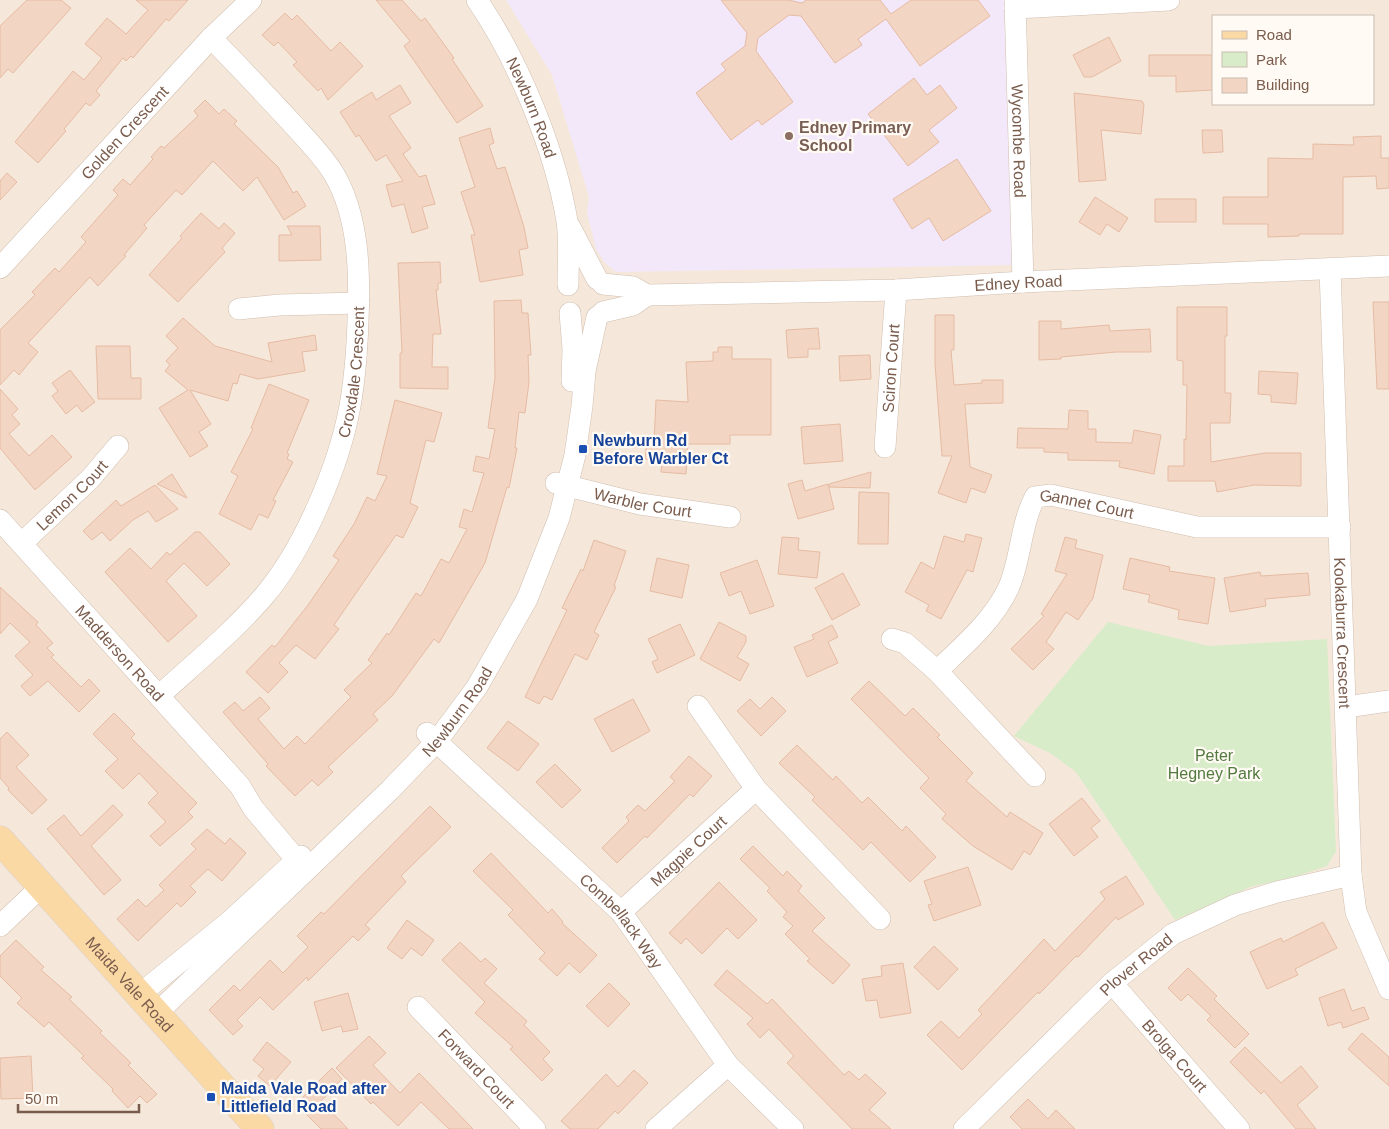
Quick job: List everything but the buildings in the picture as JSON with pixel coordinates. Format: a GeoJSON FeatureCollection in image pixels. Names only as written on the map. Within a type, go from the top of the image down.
{"type":"FeatureCollection","features":[{"type":"Feature","properties":{"kind":"main road","name":"Maida Vale Road"},"geometry":{"type":"LineString","coordinates":[[0,840],[260,1129]]}},
{"type":"Feature","properties":{"kind":"street","name":"Golden Crescent"},"geometry":{"type":"LineString","coordinates":[[0,268],[211,38],[251,0]]}},
{"type":"Feature","properties":{"kind":"street","name":"Newburn Road"},"geometry":{"type":"LineString","coordinates":[[477,0],[501,38],[534,111],[553,166],[567,223],[568,285]]}},
{"type":"Feature","properties":{"kind":"street"},"geometry":{"type":"LineString","coordinates":[[1015,4],[1169,0]]}},
{"type":"Feature","properties":{"kind":"street","name":"Wycombe Road"},"geometry":{"type":"LineString","coordinates":[[1015,4],[1023,282]]}},
{"type":"Feature","properties":{"kind":"street","name":"Croxdale Crescent"},"geometry":{"type":"LineString","coordinates":[[160,695],[218,643],[264,595],[289,560],[310,521],[332,472],[350,408],[356,370],[359,303],[356,241],[348,204],[333,173],[314,147],[211,38]]}},
{"type":"Feature","properties":{"kind":"street","name":"Newburn Road"},"geometry":{"type":"LineString","coordinates":[[567,223],[600,281]]}},
{"type":"Feature","properties":{"kind":"street","name":"Edney Road"},"geometry":{"type":"LineString","coordinates":[[600,281],[633,287],[648,295],[896,290],[1023,282],[1389,266]]}},
{"type":"Feature","properties":{"kind":"street","name":"Kookaburra Crescent"},"geometry":{"type":"LineString","coordinates":[[1330,269],[1351,875],[1356,912],[1389,989]]}},
{"type":"Feature","properties":{"kind":"street"},"geometry":{"type":"LineString","coordinates":[[583,276],[600,281],[608,298],[600,314],[583,320],[570,313],[564,301],[568,285],[583,276]]}},
{"type":"Feature","properties":{"kind":"street","name":"Sciron Court"},"geometry":{"type":"LineString","coordinates":[[885,447],[896,290]]}},
{"type":"Feature","properties":{"kind":"street","name":"Edney Road"},"geometry":{"type":"LineString","coordinates":[[600,314],[633,305],[648,295]]}},
{"type":"Feature","properties":{"kind":"street"},"geometry":{"type":"LineString","coordinates":[[239,309],[279,304],[359,303]]}},
{"type":"Feature","properties":{"kind":"street","name":"Newburn Road"},"geometry":{"type":"LineString","coordinates":[[562,485],[574,349],[570,313]]}},
{"type":"Feature","properties":{"kind":"street","name":"Newburn Road"},"geometry":{"type":"LineString","coordinates":[[148,1003],[308,860],[432,737],[502,620],[518,588],[562,485],[582,406],[585,372],[600,314]]}},
{"type":"Feature","properties":{"kind":"street","name":"Lemon Court"},"geometry":{"type":"LineString","coordinates":[[22,543],[90,479],[118,446]]}},
{"type":"Feature","properties":{"kind":"street","name":"Warbler Court"},"geometry":{"type":"LineString","coordinates":[[562,485],[640,504],[730,517]]}},
{"type":"Feature","properties":{"kind":"street","name":"Gannet Court"},"geometry":{"type":"LineString","coordinates":[[937,671],[974,635],[996,608],[1008,588],[1028,510],[1035,497],[1051,495],[1197,527],[1340,527]]}},
{"type":"Feature","properties":{"kind":"street","name":"Madderson Road"},"geometry":{"type":"LineString","coordinates":[[0,520],[160,695],[240,786],[253,808],[308,860]]}},
{"type":"Feature","properties":{"kind":"street"},"geometry":{"type":"LineString","coordinates":[[892,639],[905,643],[937,671],[1036,776]]}},
{"type":"Feature","properties":{"kind":"street"},"geometry":{"type":"LineString","coordinates":[[1346,706],[1389,701]]}},
{"type":"Feature","properties":{"kind":"street"},"geometry":{"type":"LineString","coordinates":[[698,706],[756,789],[880,919]]}},
{"type":"Feature","properties":{"kind":"street","name":"Combellack Way"},"geometry":{"type":"LineString","coordinates":[[432,737],[621,912],[728,1065],[793,1129]]}},
{"type":"Feature","properties":{"kind":"street","name":"Magpie Court"},"geometry":{"type":"LineString","coordinates":[[621,912],[756,789]]}},
{"type":"Feature","properties":{"kind":"street","name":"Plover Road"},"geometry":{"type":"LineString","coordinates":[[964,1129],[1112,983],[1173,934],[1235,905],[1277,892],[1351,875]]}},
{"type":"Feature","properties":{"kind":"street"},"geometry":{"type":"LineString","coordinates":[[0,926],[42,886]]}},
{"type":"Feature","properties":{"kind":"street","name":"Brolga Court"},"geometry":{"type":"LineString","coordinates":[[1112,983],[1239,1129]]}},
{"type":"Feature","properties":{"kind":"street","name":"Forward Court"},"geometry":{"type":"LineString","coordinates":[[418,1007],[535,1129]]}},
{"type":"Feature","properties":{"kind":"street"},"geometry":{"type":"LineString","coordinates":[[656,1129],[728,1065]]}},
{"type":"Feature","properties":{"kind":"shaded area"},"geometry":{"type":"Polygon","coordinates":[[[0,0],[1389,0],[1389,1129],[0,1129],[0,0]]]}},
{"type":"Feature","properties":{"kind":"shaded area","name":"Edney Primary School"},"geometry":{"type":"Polygon","coordinates":[[[506,0],[1004,0],[1012,265],[616,272],[605,263],[596,249],[587,213],[589,197],[552,75],[506,0]]]}},
{"type":"Feature","properties":{"kind":"green space","name":"Peter Hegney Park"},"geometry":{"type":"Polygon","coordinates":[[[1108,622],[1209,646],[1327,639],[1336,851],[1327,866],[1297,876],[1250,887],[1175,920],[1076,772],[1050,753],[1014,736],[1108,622]]]}},
{"type":"Feature","properties":{"kind":"place","name":"Edney Primary School"},"geometry":{"type":"Point","coordinates":[789,136]}},
{"type":"Feature","properties":{"kind":"place","name":"Newburn Rd Before Warbler Ct"},"geometry":{"type":"Point","coordinates":[583,449]}},
{"type":"Feature","properties":{"kind":"place","name":"Maida Vale Road after Littlefield Road"},"geometry":{"type":"Point","coordinates":[211,1097]}}]}
